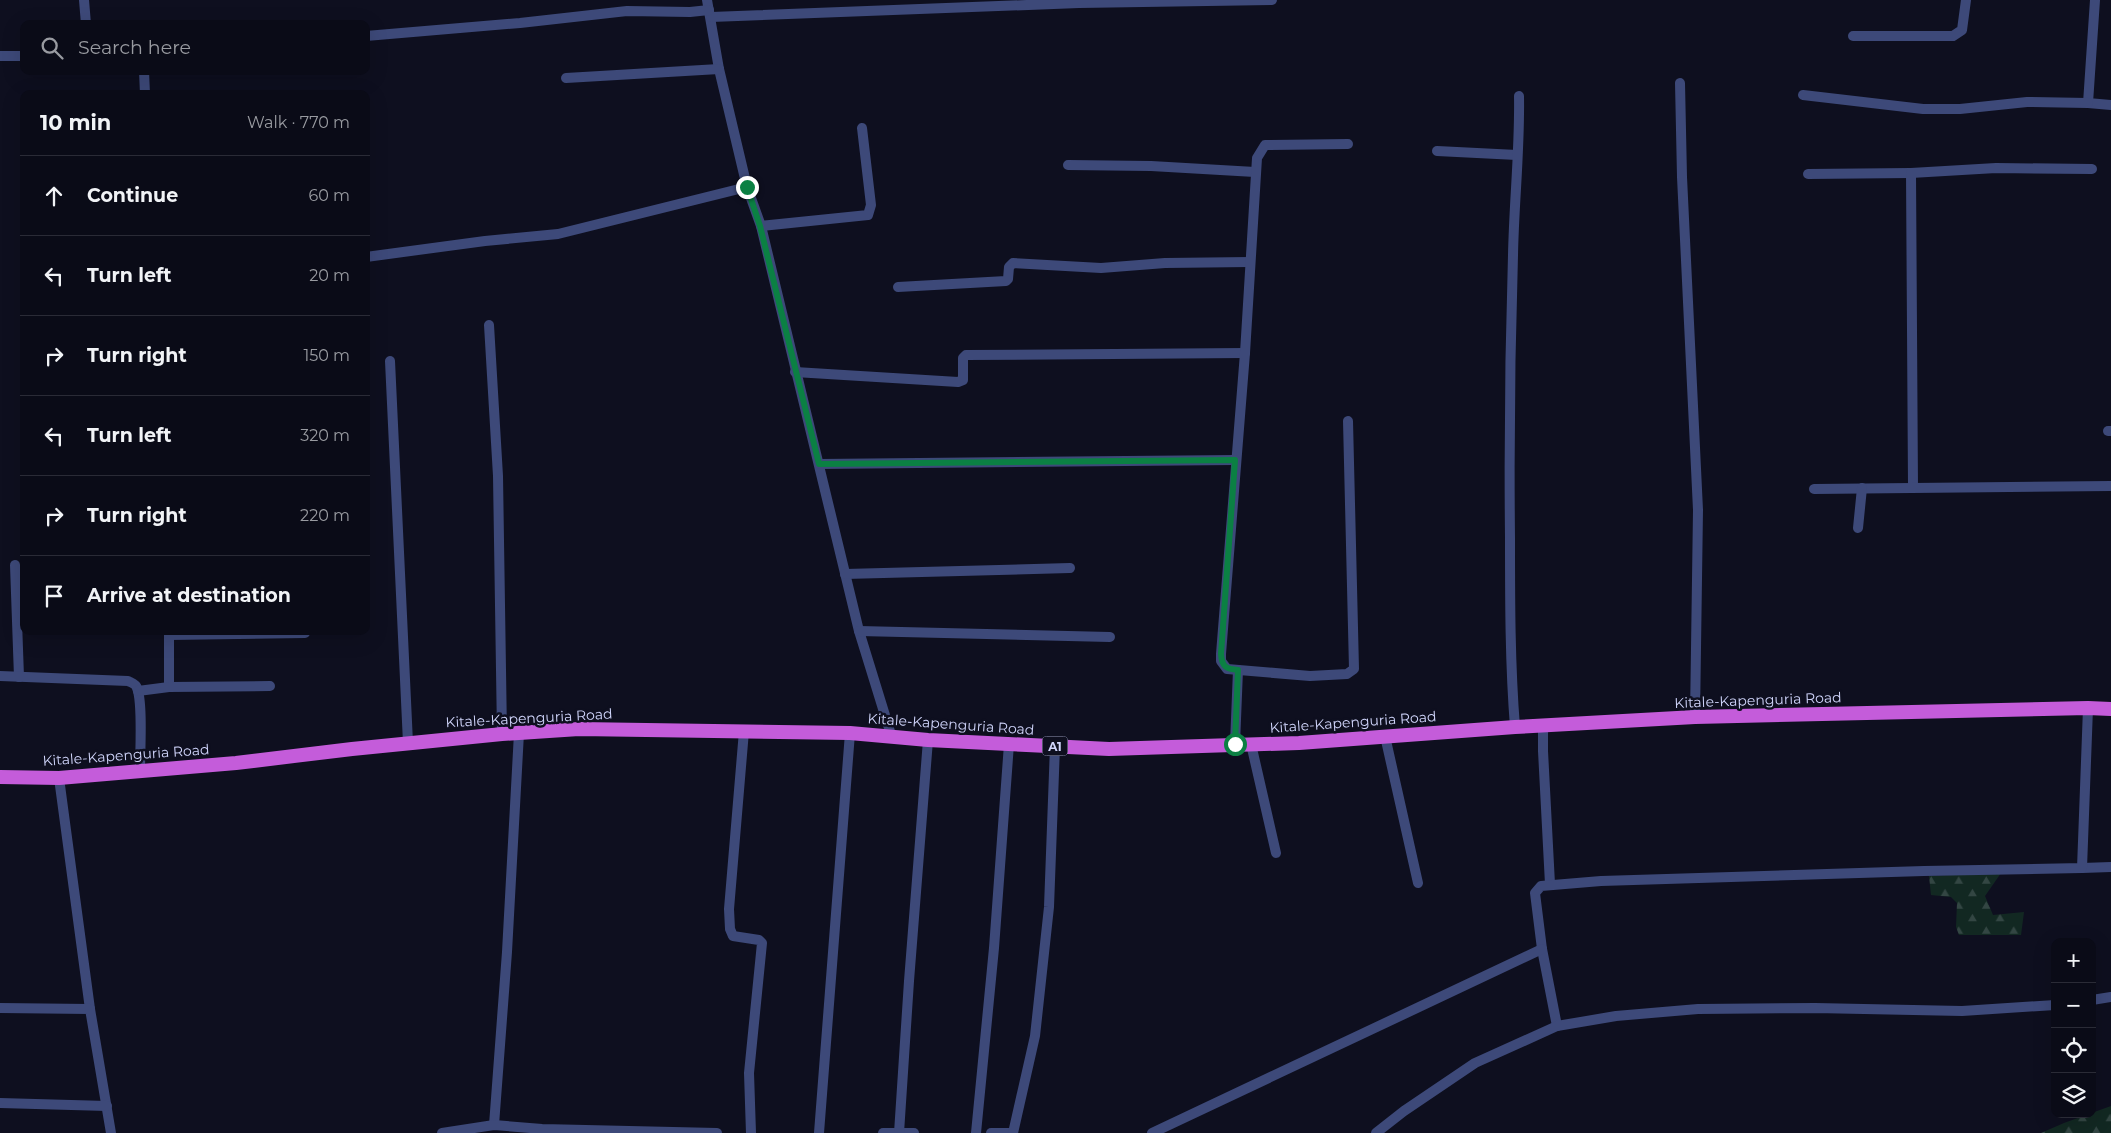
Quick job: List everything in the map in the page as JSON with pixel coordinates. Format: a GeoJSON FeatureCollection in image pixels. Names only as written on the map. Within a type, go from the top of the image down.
{"type":"FeatureCollection","features":[{"type":"Feature","properties":{"kind":"highway","name":"Kitale-Kapenguria Road"},"geometry":{"type":"LineString","coordinates":[[0,777],[59,778],[236,763],[519,732],[614,729],[850,733],[892,738],[1109,749],[1300,743],[1543,725],[1695,717],[2111,709]]}},
{"type":"Feature","properties":{"kind":"street"},"geometry":{"type":"LineString","coordinates":[[84,0],[86,20]]}},
{"type":"Feature","properties":{"kind":"street"},"geometry":{"type":"LineString","coordinates":[[370,36],[520,23],[627,11],[690,12],[709,9],[1272,0]]}},
{"type":"Feature","properties":{"kind":"street"},"geometry":{"type":"LineString","coordinates":[[1853,36],[1953,36],[1962,30],[1966,0]]}},
{"type":"Feature","properties":{"kind":"street"},"geometry":{"type":"LineString","coordinates":[[2088,103],[2095,0]]}},
{"type":"Feature","properties":{"kind":"street"},"geometry":{"type":"LineString","coordinates":[[709,9],[719,69],[747,187],[760,226],[859,631],[892,738]]}},
{"type":"Feature","properties":{"kind":"street"},"geometry":{"type":"LineString","coordinates":[[0,56],[20,56]]}},
{"type":"Feature","properties":{"kind":"street"},"geometry":{"type":"LineString","coordinates":[[566,78],[719,69]]}},
{"type":"Feature","properties":{"kind":"street"},"geometry":{"type":"LineString","coordinates":[[144,75],[145,90]]}},
{"type":"Feature","properties":{"kind":"street"},"geometry":{"type":"LineString","coordinates":[[1680,83],[1682,177],[1698,510],[1695,717]]}},
{"type":"Feature","properties":{"kind":"street"},"geometry":{"type":"LineString","coordinates":[[1803,95],[1923,108],[1960,109],[2027,102],[2111,105]]}},
{"type":"Feature","properties":{"kind":"street"},"geometry":{"type":"LineString","coordinates":[[1515,727],[1511,673],[1509,438],[1519,96]]}},
{"type":"Feature","properties":{"kind":"street"},"geometry":{"type":"LineString","coordinates":[[760,226],[868,215],[871,205],[862,128]]}},
{"type":"Feature","properties":{"kind":"street"},"geometry":{"type":"LineString","coordinates":[[1348,144],[1264,145],[1259,152],[1221,654],[1223,665],[1227,669],[1310,676],[1347,674],[1354,669],[1348,421]]}},
{"type":"Feature","properties":{"kind":"street"},"geometry":{"type":"LineString","coordinates":[[1437,151],[1517,155]]}},
{"type":"Feature","properties":{"kind":"street"},"geometry":{"type":"LineString","coordinates":[[1068,165],[1151,166],[1256,172]]}},
{"type":"Feature","properties":{"kind":"street"},"geometry":{"type":"LineString","coordinates":[[1808,174],[1911,173],[1996,168],[2092,169]]}},
{"type":"Feature","properties":{"kind":"street"},"geometry":{"type":"LineString","coordinates":[[1911,173],[1913,487]]}},
{"type":"Feature","properties":{"kind":"street"},"geometry":{"type":"LineString","coordinates":[[370,256],[485,241],[558,234],[747,187]]}},
{"type":"Feature","properties":{"kind":"street"},"geometry":{"type":"LineString","coordinates":[[898,287],[1006,281],[1008,279],[1009,267],[1013,263],[1037,266],[1101,268],[1165,263],[1250,262]]}},
{"type":"Feature","properties":{"kind":"street"},"geometry":{"type":"LineString","coordinates":[[489,325],[498,476],[502,734]]}},
{"type":"Feature","properties":{"kind":"street"},"geometry":{"type":"LineString","coordinates":[[796,372],[958,382],[963,380],[963,358],[966,356],[1245,353]]}},
{"type":"Feature","properties":{"kind":"street"},"geometry":{"type":"LineString","coordinates":[[390,361],[408,743]]}},
{"type":"Feature","properties":{"kind":"street"},"geometry":{"type":"LineString","coordinates":[[819,464],[1235,460]]}},
{"type":"Feature","properties":{"kind":"street"},"geometry":{"type":"LineString","coordinates":[[1814,489],[2111,486]]}},
{"type":"Feature","properties":{"kind":"street"},"geometry":{"type":"LineString","coordinates":[[1858,528],[1862,488]]}},
{"type":"Feature","properties":{"kind":"street"},"geometry":{"type":"LineString","coordinates":[[16,565],[18,676]]}},
{"type":"Feature","properties":{"kind":"street"},"geometry":{"type":"LineString","coordinates":[[845,574],[1070,568]]}},
{"type":"Feature","properties":{"kind":"street"},"geometry":{"type":"LineString","coordinates":[[859,631],[1110,637]]}},
{"type":"Feature","properties":{"kind":"street"},"geometry":{"type":"LineString","coordinates":[[169,635],[169,687]]}},
{"type":"Feature","properties":{"kind":"street"},"geometry":{"type":"LineString","coordinates":[[1235,744],[1238,670]]}},
{"type":"Feature","properties":{"kind":"street"},"geometry":{"type":"LineString","coordinates":[[0,676],[128,681],[135,684],[138,691],[140,770]]}},
{"type":"Feature","properties":{"kind":"street"},"geometry":{"type":"LineString","coordinates":[[138,691],[169,687],[270,686]]}},
{"type":"Feature","properties":{"kind":"street"},"geometry":{"type":"LineString","coordinates":[[2082,868],[2088,708]]}},
{"type":"Feature","properties":{"kind":"street"},"geometry":{"type":"LineString","coordinates":[[1543,725],[1550,884]]}},
{"type":"Feature","properties":{"kind":"street"},"geometry":{"type":"LineString","coordinates":[[744,731],[729,909],[730,929],[733,936],[759,940],[762,943],[749,1073],[751,1133]]}},
{"type":"Feature","properties":{"kind":"street"},"geometry":{"type":"LineString","coordinates":[[494,1125],[507,952],[519,732]]}},
{"type":"Feature","properties":{"kind":"street"},"geometry":{"type":"LineString","coordinates":[[819,1133],[850,733]]}},
{"type":"Feature","properties":{"kind":"street"},"geometry":{"type":"LineString","coordinates":[[1385,736],[1418,883]]}},
{"type":"Feature","properties":{"kind":"street"},"geometry":{"type":"LineString","coordinates":[[899,1132],[928,740]]}},
{"type":"Feature","properties":{"kind":"street"},"geometry":{"type":"LineString","coordinates":[[976,1133],[994,948],[1009,744]]}},
{"type":"Feature","properties":{"kind":"street"},"geometry":{"type":"LineString","coordinates":[[1251,744],[1276,852]]}},
{"type":"Feature","properties":{"kind":"street"},"geometry":{"type":"LineString","coordinates":[[991,1133],[1013,1133],[1035,1036],[1049,907],[1055,746]]}},
{"type":"Feature","properties":{"kind":"street"},"geometry":{"type":"LineString","coordinates":[[59,778],[90,1010],[111,1133]]}},
{"type":"Feature","properties":{"kind":"street"},"geometry":{"type":"LineString","coordinates":[[1557,1026],[1542,949],[1535,893],[1541,886],[1550,884],[1914,871],[2111,867]]}},
{"type":"Feature","properties":{"kind":"street"},"geometry":{"type":"LineString","coordinates":[[1152,1133],[1542,949]]}},
{"type":"Feature","properties":{"kind":"street"},"geometry":{"type":"LineString","coordinates":[[2096,999],[2111,997]]}},
{"type":"Feature","properties":{"kind":"street"},"geometry":{"type":"LineString","coordinates":[[1376,1133],[1404,1111],[1475,1063],[1557,1026],[1616,1016],[1698,1009],[1815,1008],[1962,1011],[2051,1005]]}},
{"type":"Feature","properties":{"kind":"street"},"geometry":{"type":"LineString","coordinates":[[0,1008],[90,1010]]}},
{"type":"Feature","properties":{"kind":"street"},"geometry":{"type":"LineString","coordinates":[[0,1103],[107,1106]]}},
{"type":"Feature","properties":{"kind":"street"},"geometry":{"type":"LineString","coordinates":[[442,1133],[494,1125],[522,1130],[544,1131],[717,1133]]}},
{"type":"Feature","properties":{"kind":"street"},"geometry":{"type":"LineString","coordinates":[[883,1133],[914,1133]]}},
{"type":"Feature","properties":{"kind":"green space"},"geometry":{"type":"Polygon","coordinates":[[[2001,873],[1985,896],[1993,915],[2024,912],[2021,935],[1959,935],[1956,927],[1957,903],[1951,897],[1931,895],[1929,876],[2001,873]]]}},
{"type":"Feature","properties":{"kind":"green space"},"geometry":{"type":"Polygon","coordinates":[[[2111,1106],[2111,1133],[2041,1133],[2078,1118],[2096,1118],[2096,1111],[2111,1106]]]}},
{"type":"Feature","properties":{"kind":"route"},"geometry":{"type":"LineString","coordinates":[[747,187],[760,226],[819,464],[1235,460],[1221,661],[1227,669],[1238,670],[1235,744]]}}]}
